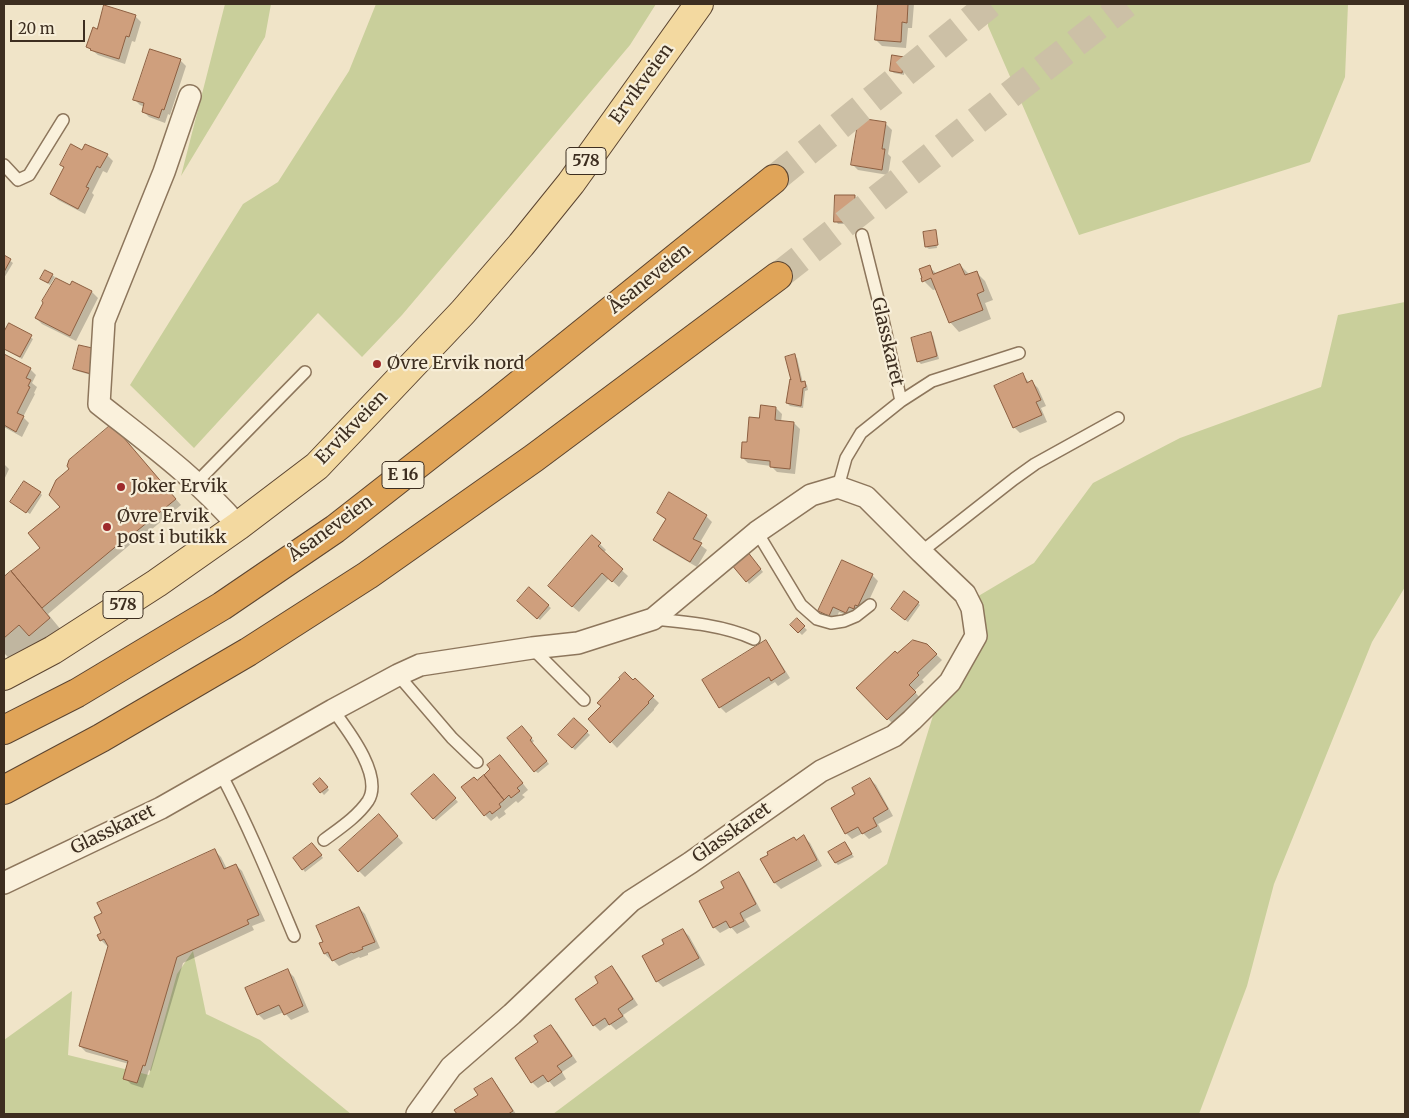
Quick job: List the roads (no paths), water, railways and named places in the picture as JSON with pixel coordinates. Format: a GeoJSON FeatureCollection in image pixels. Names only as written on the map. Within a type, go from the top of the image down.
{"type":"FeatureCollection","features":[{"type":"Feature","properties":{"kind":"highway","name":"Åsaneveien"},"geometry":{"type":"LineString","coordinates":[[4,730],[77,693],[222,606],[335,529],[491,407],[774,179]]}},
{"type":"Feature","properties":{"kind":"highway"},"geometry":{"type":"LineString","coordinates":[[4,790],[101,738],[248,652],[368,575],[534,458],[778,276]]}},
{"type":"Feature","properties":{"kind":"main road","name":"Ervikveien"},"geometry":{"type":"LineString","coordinates":[[4,676],[53,650],[157,583],[230,517],[316,466],[463,312],[521,245],[570,183],[699,4]]}},
{"type":"Feature","properties":{"kind":"street"},"geometry":{"type":"LineString","coordinates":[[190,96],[164,172],[104,321],[99,404],[175,464],[230,517]]}},
{"type":"Feature","properties":{"kind":"street","name":"Glasskaret"},"geometry":{"type":"LineString","coordinates":[[4,883],[161,808],[333,710],[420,665],[578,642],[653,619],[757,532],[811,495],[838,487],[866,497],[965,594],[972,608],[976,636],[950,682],[894,736],[822,771],[690,863],[631,901],[512,1014],[451,1067],[417,1114]]}},
{"type":"Feature","properties":{"kind":"lane"},"geometry":{"type":"LineString","coordinates":[[4,165],[18,180],[29,175],[63,120]]}},
{"type":"Feature","properties":{"kind":"lane","name":"Glasskaret"},"geometry":{"type":"LineString","coordinates":[[838,487],[846,458],[861,434],[901,401],[862,235]]}},
{"type":"Feature","properties":{"kind":"lane"},"geometry":{"type":"LineString","coordinates":[[901,401],[932,381],[1019,353]]}},
{"type":"Feature","properties":{"kind":"lane"},"geometry":{"type":"LineString","coordinates":[[196,483],[305,372]]}},
{"type":"Feature","properties":{"kind":"lane"},"geometry":{"type":"LineString","coordinates":[[921,552],[1028,469],[1118,418]]}},
{"type":"Feature","properties":{"kind":"lane"},"geometry":{"type":"LineString","coordinates":[[757,532],[801,605],[817,619],[831,623],[844,621],[856,616],[870,605]]}},
{"type":"Feature","properties":{"kind":"lane","name":"Glasskaret"},"geometry":{"type":"LineString","coordinates":[[653,619],[689,622],[743,634],[754,639]]}},
{"type":"Feature","properties":{"kind":"lane"},"geometry":{"type":"LineString","coordinates":[[532,648],[584,700]]}},
{"type":"Feature","properties":{"kind":"lane"},"geometry":{"type":"LineString","coordinates":[[398,675],[452,738],[477,762]]}},
{"type":"Feature","properties":{"kind":"lane"},"geometry":{"type":"LineString","coordinates":[[324,840],[354,816],[369,799],[372,791],[367,762],[361,750],[333,710]]}},
{"type":"Feature","properties":{"kind":"lane"},"geometry":{"type":"LineString","coordinates":[[221,774],[252,838],[294,936]]}},
{"type":"Feature","properties":{"kind":"tunnel"},"geometry":{"type":"LineString","coordinates":[[774,179],[990,4]]}},
{"type":"Feature","properties":{"kind":"tunnel"},"geometry":{"type":"LineString","coordinates":[[778,276],[1126,4]]}},
{"type":"Feature","properties":{"kind":"place","name":"Øvre Ervik nord"},"geometry":{"type":"Point","coordinates":[377,364]}},
{"type":"Feature","properties":{"kind":"place","name":"Joker Ervik"},"geometry":{"type":"Point","coordinates":[121,487]}},
{"type":"Feature","properties":{"kind":"place","name":"Øvre Ervik post i butikk"},"geometry":{"type":"Point","coordinates":[107,527]}}]}
